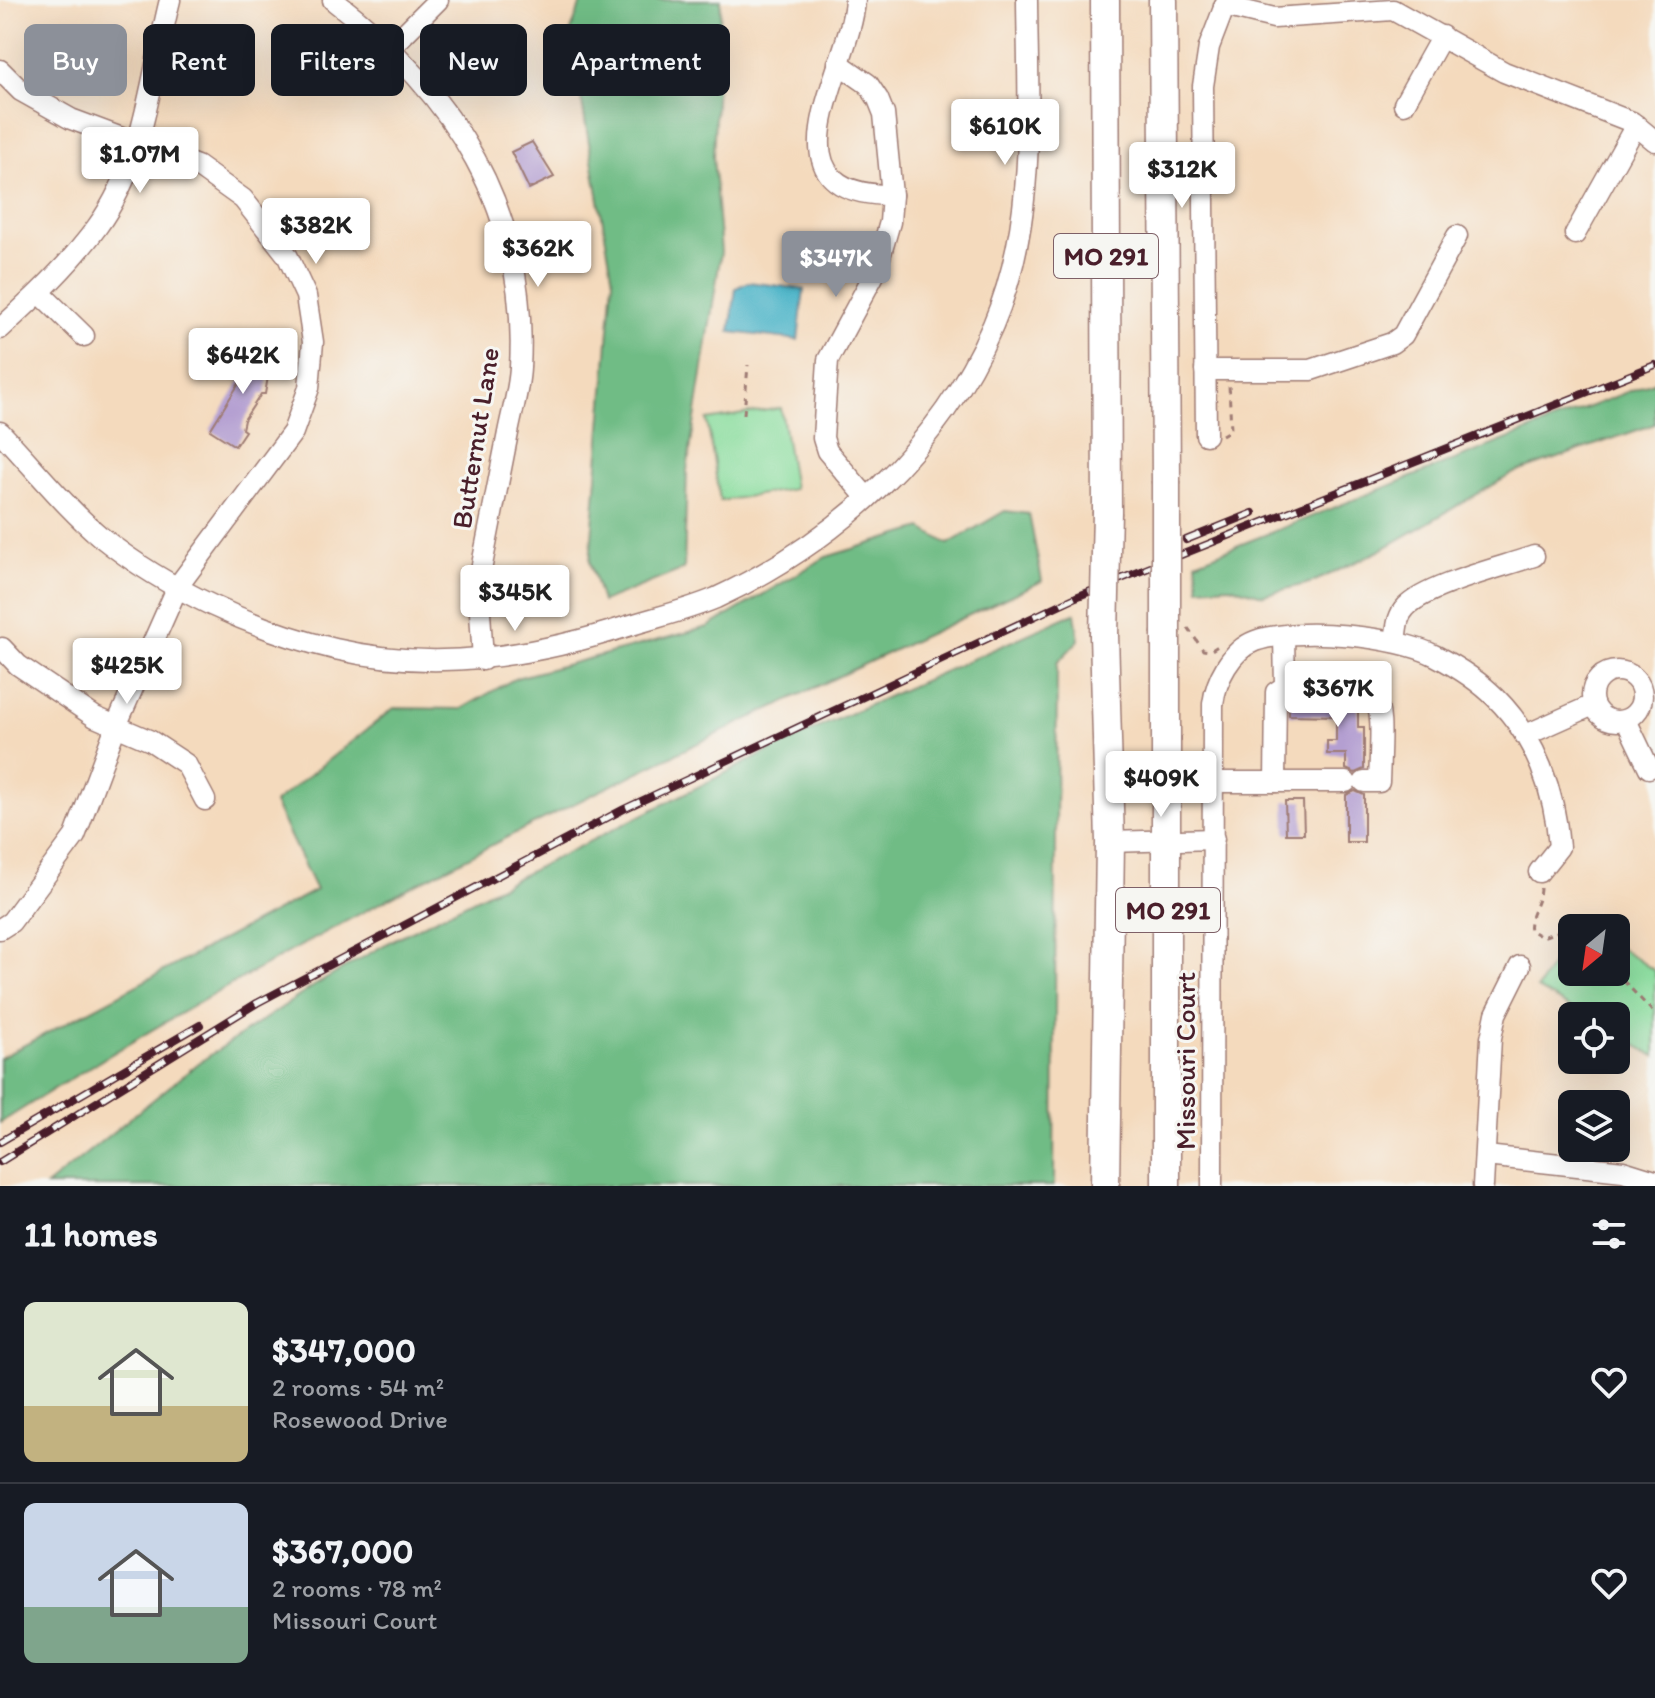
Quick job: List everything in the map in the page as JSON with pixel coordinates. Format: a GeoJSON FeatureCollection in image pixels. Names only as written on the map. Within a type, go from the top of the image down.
{"type":"FeatureCollection","features":[{"type":"Feature","properties":{"kind":"highway","name":"MO 291"},"geometry":{"type":"LineString","coordinates":[[1105,0],[1107,512],[1104,635],[1110,842],[1105,1186]]}},
{"type":"Feature","properties":{"kind":"highway","name":"MO 291"},"geometry":{"type":"LineString","coordinates":[[1163,0],[1166,481],[1175,627],[1168,841],[1166,1186]]}},
{"type":"Feature","properties":{"kind":"street"},"geometry":{"type":"LineString","coordinates":[[0,329],[40,293],[98,226],[116,194],[136,143],[170,0]]}},
{"type":"Feature","properties":{"kind":"street","name":"Butternut Lane"},"geometry":{"type":"LineString","coordinates":[[333,0],[363,24]]}},
{"type":"Feature","properties":{"kind":"street"},"geometry":{"type":"LineString","coordinates":[[404,34],[438,0]]}},
{"type":"Feature","properties":{"kind":"street"},"geometry":{"type":"LineString","coordinates":[[855,0],[851,29],[821,118],[822,160],[830,175],[851,191],[892,195]]}},
{"type":"Feature","properties":{"kind":"street"},"geometry":{"type":"LineString","coordinates":[[0,432],[100,536],[178,586],[275,630],[334,649],[401,660],[483,660],[545,651],[711,600],[763,575],[811,544],[867,498],[934,425],[966,378],[987,337],[1013,267],[1025,207],[1027,0]]}},
{"type":"Feature","properties":{"kind":"street"},"geometry":{"type":"LineString","coordinates":[[1206,435],[1214,370],[1203,86],[1209,47],[1226,3],[1274,18],[1348,5],[1393,10],[1504,72],[1636,125],[1655,141]]}},
{"type":"Feature","properties":{"kind":"street"},"geometry":{"type":"LineString","coordinates":[[1404,104],[1442,36]]}},
{"type":"Feature","properties":{"kind":"street","name":"Butternut Lane"},"geometry":{"type":"LineString","coordinates":[[404,62],[443,105],[469,147],[490,191],[515,279],[520,371],[482,565],[479,612],[483,660]]}},
{"type":"Feature","properties":{"kind":"street"},"geometry":{"type":"LineString","coordinates":[[838,63],[868,84],[878,99],[884,114],[892,195],[890,222],[876,271],[828,360],[823,438],[827,451],[867,498]]}},
{"type":"Feature","properties":{"kind":"street"},"geometry":{"type":"LineString","coordinates":[[0,70],[21,91],[71,119],[208,172],[253,210],[287,255],[306,296],[313,342],[309,388],[293,432],[178,586],[116,726],[75,836],[11,922],[0,929]]}},
{"type":"Feature","properties":{"kind":"street"},"geometry":{"type":"LineString","coordinates":[[1575,234],[1636,125]]}},
{"type":"Feature","properties":{"kind":"street"},"geometry":{"type":"LineString","coordinates":[[1214,370],[1311,370],[1392,343],[1403,335],[1457,236]]}},
{"type":"Feature","properties":{"kind":"street"},"geometry":{"type":"LineString","coordinates":[[40,293],[84,336]]}},
{"type":"Feature","properties":{"kind":"street"},"geometry":{"type":"LineString","coordinates":[[1395,642],[1398,618],[1406,606],[1426,593],[1534,556]]}},
{"type":"Feature","properties":{"kind":"street","name":"Missouri Court"},"geometry":{"type":"LineString","coordinates":[[1212,1186],[1213,704],[1227,664],[1253,641],[1284,637],[1356,636],[1395,642],[1435,655],[1471,677],[1495,696],[1526,735],[1541,765],[1557,819],[1559,847],[1539,872]]}},
{"type":"Feature","properties":{"kind":"street"},"geometry":{"type":"LineString","coordinates":[[1284,637],[1285,686]]}},
{"type":"Feature","properties":{"kind":"street"},"geometry":{"type":"LineString","coordinates":[[2,648],[18,665],[95,717],[151,741],[186,764],[205,800]]}},
{"type":"Feature","properties":{"kind":"street"},"geometry":{"type":"LineString","coordinates":[[1608,672],[1628,673],[1648,684],[1641,706],[1626,720],[1606,719],[1593,705],[1594,685],[1608,672]]}},
{"type":"Feature","properties":{"kind":"street"},"geometry":{"type":"LineString","coordinates":[[1214,782],[1275,782],[1355,782],[1379,782],[1381,709],[1373,694],[1361,688],[1285,686],[1276,692],[1275,782]]}},
{"type":"Feature","properties":{"kind":"street"},"geometry":{"type":"LineString","coordinates":[[1526,735],[1593,705]]}},
{"type":"Feature","properties":{"kind":"street"},"geometry":{"type":"LineString","coordinates":[[1626,720],[1649,768]]}},
{"type":"Feature","properties":{"kind":"street"},"geometry":{"type":"LineString","coordinates":[[1110,842],[1214,839]]}},
{"type":"Feature","properties":{"kind":"street"},"geometry":{"type":"LineString","coordinates":[[1483,1186],[1491,1038],[1496,1014],[1520,966]]}},
{"type":"Feature","properties":{"kind":"street"},"geometry":{"type":"LineString","coordinates":[[1486,1156],[1623,1171],[1655,1181]]}},
{"type":"Feature","properties":{"kind":"path"},"geometry":{"type":"LineString","coordinates":[[744,414],[748,365]]}},
{"type":"Feature","properties":{"kind":"path"},"geometry":{"type":"LineString","coordinates":[[1214,370],[1231,392],[1231,430]]}},
{"type":"Feature","properties":{"kind":"path"},"geometry":{"type":"LineString","coordinates":[[1175,627],[1203,650],[1210,651],[1221,643]]}},
{"type":"Feature","properties":{"kind":"path"},"geometry":{"type":"LineString","coordinates":[[1539,872],[1540,898],[1529,923],[1530,930],[1542,937],[1558,932]]}},
{"type":"Feature","properties":{"kind":"path"},"geometry":{"type":"LineString","coordinates":[[1628,986],[1655,1014]]}},
{"type":"Feature","properties":{"kind":"green space"},"geometry":{"type":"Polygon","coordinates":[[[582,0],[721,0],[720,24],[574,24],[582,0]]]}},
{"type":"Feature","properties":{"kind":"green space"},"geometry":{"type":"Polygon","coordinates":[[[581,96],[716,96],[713,157],[721,252],[687,470],[684,569],[602,602],[590,562],[613,280],[581,96]]]}},
{"type":"Feature","properties":{"kind":"green space"},"geometry":{"type":"Polygon","coordinates":[[[1655,381],[1655,424],[1514,473],[1379,551],[1313,582],[1263,595],[1230,586],[1199,588],[1196,562],[1655,381]]]}},
{"type":"Feature","properties":{"kind":"green space"},"geometry":{"type":"Polygon","coordinates":[[[781,408],[794,489],[720,501],[707,420],[781,408]]]}},
{"type":"Feature","properties":{"kind":"green space"},"geometry":{"type":"Polygon","coordinates":[[[1005,511],[1029,514],[1042,581],[644,770],[382,902],[125,1046],[0,1123],[0,1058],[316,890],[274,803],[394,708],[461,709],[516,678],[708,627],[826,557],[922,528],[948,544],[1005,511]]]}},
{"type":"Feature","properties":{"kind":"green space"},"geometry":{"type":"Polygon","coordinates":[[[1075,613],[1079,640],[1057,663],[1054,1186],[46,1186],[200,1062],[314,986],[391,941],[791,740],[1075,613]]]}},
{"type":"Feature","properties":{"kind":"green space"},"geometry":{"type":"Polygon","coordinates":[[[1558,954],[1558,986],[1630,986],[1630,954],[1655,971],[1655,1056],[1630,1042],[1630,1002],[1560,1002],[1537,989],[1558,954]]]}},
{"type":"Feature","properties":{"kind":"water"},"geometry":{"type":"Polygon","coordinates":[[[748,282],[804,289],[798,340],[730,332],[736,288],[748,282]]]}},
{"type":"Feature","properties":{"kind":"building"},"geometry":{"type":"Polygon","coordinates":[[[532,142],[554,177],[529,189],[511,152],[532,142]]]}},
{"type":"Feature","properties":{"kind":"building"},"geometry":{"type":"Polygon","coordinates":[[[241,351],[269,356],[270,365],[265,394],[261,394],[244,420],[242,429],[245,431],[235,446],[210,430],[243,377],[237,376],[241,351]]]}},
{"type":"Feature","properties":{"kind":"building"},"geometry":{"type":"Polygon","coordinates":[[[1289,699],[1358,704],[1358,727],[1364,727],[1364,769],[1355,773],[1346,769],[1346,754],[1327,754],[1327,741],[1336,741],[1336,716],[1289,715],[1289,699]]]}},
{"type":"Feature","properties":{"kind":"building"},"geometry":{"type":"Polygon","coordinates":[[[1355,791],[1364,795],[1364,842],[1346,842],[1346,795],[1355,791]]]}},
{"type":"Feature","properties":{"kind":"building"},"geometry":{"type":"Polygon","coordinates":[[[1285,801],[1303,801],[1304,834],[1286,834],[1285,801]]]}},
{"type":"Feature","properties":{"kind":"railway"},"geometry":{"type":"LineString","coordinates":[[0,1162],[257,1003],[624,809],[1076,597],[1655,365]]}},
{"type":"Feature","properties":{"kind":"railway"},"geometry":{"type":"LineString","coordinates":[[1186,540],[1253,513]]}},
{"type":"Feature","properties":{"kind":"railway"},"geometry":{"type":"LineString","coordinates":[[0,1142],[200,1025]]}}]}
